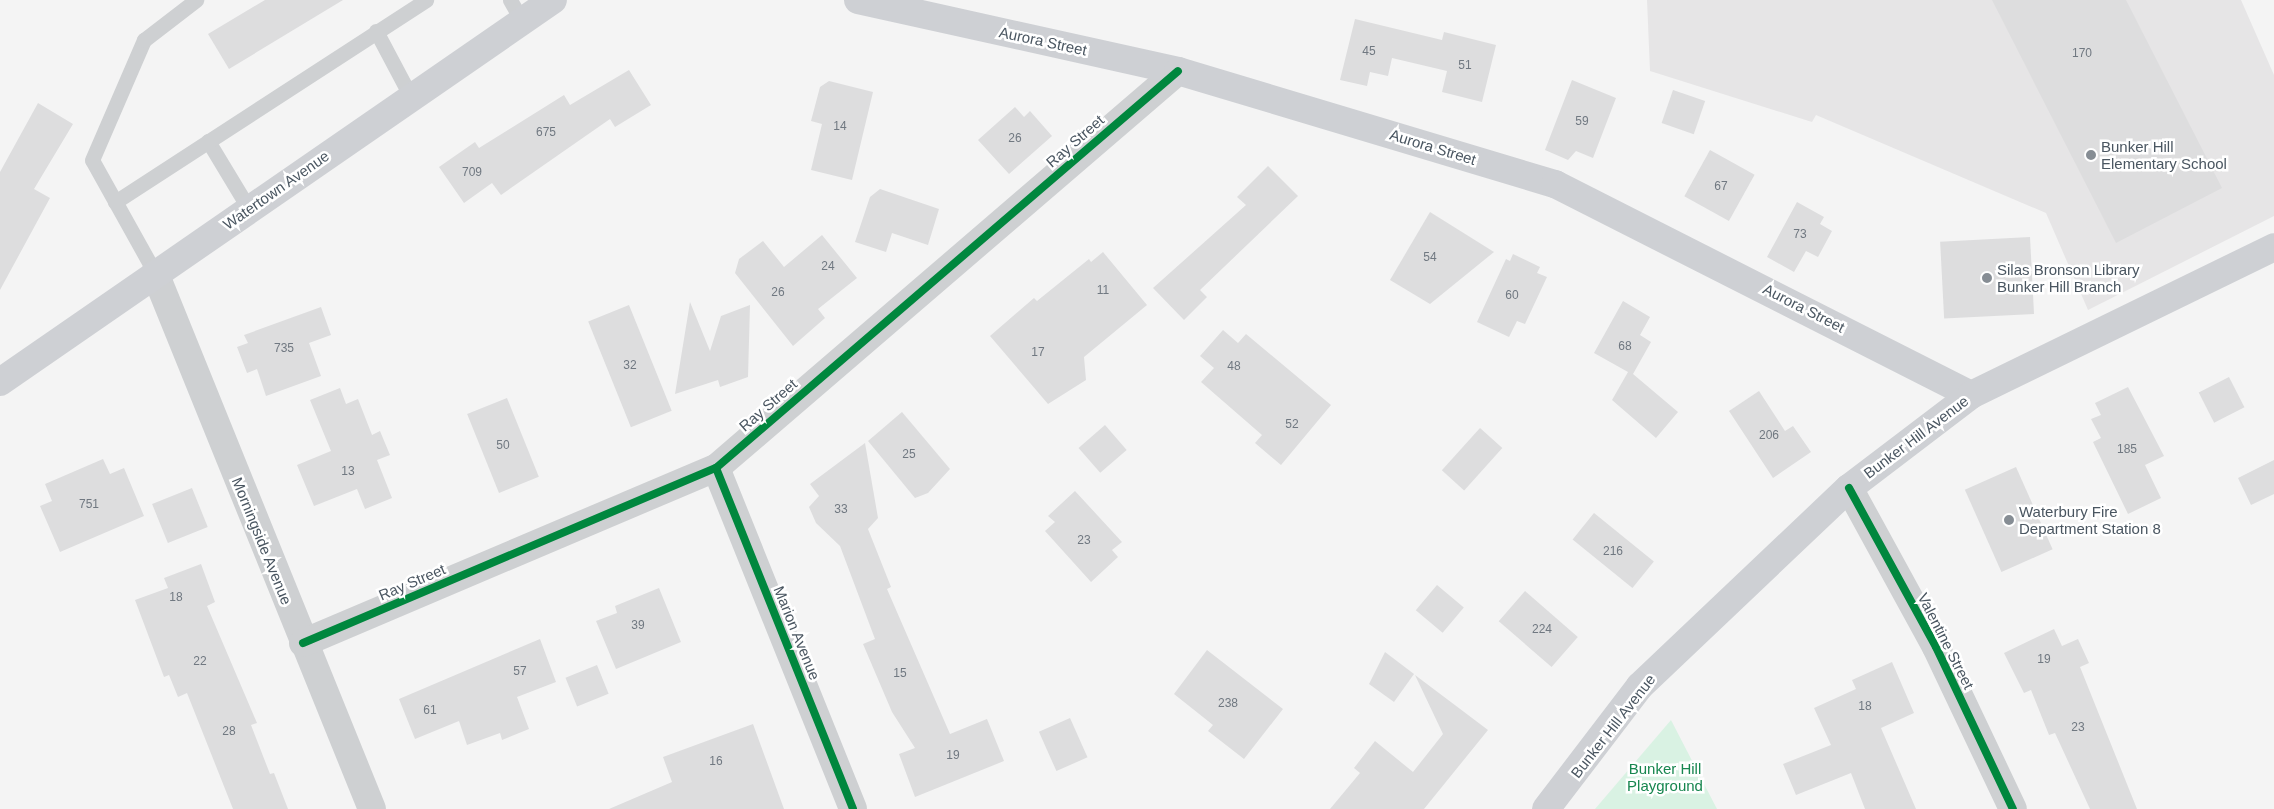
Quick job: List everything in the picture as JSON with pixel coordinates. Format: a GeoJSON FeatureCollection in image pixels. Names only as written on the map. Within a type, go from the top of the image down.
{"type":"FeatureCollection","features":[{"type":"Feature","properties":{"kind":"main road","name":"Watertown Avenue"},"geometry":{"type":"LineString","coordinates":[[0,382],[412,97],[516,11],[553,0]]}},
{"type":"Feature","properties":{"kind":"main road","name":"Aurora Street"},"geometry":{"type":"LineString","coordinates":[[858,0],[1178,71],[1555,184],[1971,395]]}},
{"type":"Feature","properties":{"kind":"main road","name":"Bunker Hill Avenue"},"geometry":{"type":"LineString","coordinates":[[1546,809],[1640,686],[1848,488],[1971,395],[2274,247]]}},
{"type":"Feature","properties":{"kind":"street","name":"Ray Street"},"geometry":{"type":"LineString","coordinates":[[303,643],[716,468],[1178,71]]}},
{"type":"Feature","properties":{"kind":"street","name":"Morningside Avenue"},"geometry":{"type":"LineString","coordinates":[[155,273],[303,643],[372,809]]}},
{"type":"Feature","properties":{"kind":"street","name":"Marion Avenue"},"geometry":{"type":"LineString","coordinates":[[716,468],[853,809]]}},
{"type":"Feature","properties":{"kind":"street","name":"Valentine Street"},"geometry":{"type":"LineString","coordinates":[[1848,488],[1936,647],[2013,809]]}},
{"type":"Feature","properties":{"kind":"lane"},"geometry":{"type":"LineString","coordinates":[[155,273],[92,160],[144,40],[196,0]]}},
{"type":"Feature","properties":{"kind":"lane"},"geometry":{"type":"LineString","coordinates":[[116,202],[426,0]]}},
{"type":"Feature","properties":{"kind":"lane"},"geometry":{"type":"LineString","coordinates":[[376,31],[412,97]]}},
{"type":"Feature","properties":{"kind":"lane"},"geometry":{"type":"LineString","coordinates":[[208,141],[249,209]]}},
{"type":"Feature","properties":{"kind":"shaded area","name":"Bunker Hill Elementary School"},"geometry":{"type":"Polygon","coordinates":[[[1647,0],[2241,0],[2274,75],[2274,216],[2088,310],[2046,213],[1816,115],[1812,122],[1650,71],[1647,0]]]}},
{"type":"Feature","properties":{"kind":"green space","name":"Bunker Hill Playground"},"geometry":{"type":"Polygon","coordinates":[[[1671,720],[1717,809],[1595,809],[1671,720]]]}},
{"type":"Feature","properties":{"kind":"building"},"geometry":{"type":"Polygon","coordinates":[[[265,0],[343,0],[229,69],[208,34],[265,0]]]}},
{"type":"Feature","properties":{"kind":"building"},"geometry":{"type":"Polygon","coordinates":[[[1992,0],[2126,0],[2222,188],[2116,243],[1992,0]]]}},
{"type":"Feature","properties":{"kind":"building"},"geometry":{"type":"Polygon","coordinates":[[[1355,19],[1442,40],[1444,32],[1496,45],[1482,102],[1442,92],[1447,71],[1392,58],[1388,76],[1370,72],[1367,86],[1340,80],[1355,19]]]}},
{"type":"Feature","properties":{"kind":"building"},"geometry":{"type":"Polygon","coordinates":[[[629,70],[651,105],[615,127],[610,119],[501,195],[492,183],[464,203],[439,167],[475,142],[479,148],[564,95],[570,105],[629,70]]]}},
{"type":"Feature","properties":{"kind":"building"},"geometry":{"type":"Polygon","coordinates":[[[1572,80],[1616,98],[1593,158],[1576,151],[1568,160],[1545,150],[1572,80]]]}},
{"type":"Feature","properties":{"kind":"building"},"geometry":{"type":"Polygon","coordinates":[[[829,81],[873,92],[852,180],[811,170],[822,124],[811,121],[820,87],[829,81]]]}},
{"type":"Feature","properties":{"kind":"building"},"geometry":{"type":"Polygon","coordinates":[[[1673,90],[1705,101],[1694,134],[1662,123],[1673,90]]]}},
{"type":"Feature","properties":{"kind":"building"},"geometry":{"type":"Polygon","coordinates":[[[38,103],[73,124],[34,189],[50,198],[0,290],[0,172],[38,103]]]}},
{"type":"Feature","properties":{"kind":"building"},"geometry":{"type":"Polygon","coordinates":[[[1015,107],[1024,117],[1030,111],[1052,136],[1009,174],[978,140],[1015,107]]]}},
{"type":"Feature","properties":{"kind":"building"},"geometry":{"type":"Polygon","coordinates":[[[1710,150],[1755,175],[1729,221],[1684,196],[1710,150]]]}},
{"type":"Feature","properties":{"kind":"building"},"geometry":{"type":"Polygon","coordinates":[[[1268,166],[1298,196],[1200,290],[1207,297],[1184,320],[1153,288],[1246,205],[1237,197],[1268,166]]]}},
{"type":"Feature","properties":{"kind":"building"},"geometry":{"type":"Polygon","coordinates":[[[880,189],[939,209],[928,245],[892,233],[886,252],[855,242],[870,197],[880,189]]]}},
{"type":"Feature","properties":{"kind":"building"},"geometry":{"type":"Polygon","coordinates":[[[1797,202],[1824,217],[1820,224],[1832,231],[1818,257],[1806,251],[1794,272],[1767,257],[1797,202]]]}},
{"type":"Feature","properties":{"kind":"building"},"geometry":{"type":"Polygon","coordinates":[[[1430,212],[1494,252],[1430,304],[1390,280],[1430,212]]]}},
{"type":"Feature","properties":{"kind":"building"},"geometry":{"type":"Polygon","coordinates":[[[822,235],[857,278],[818,309],[825,318],[793,346],[735,273],[739,259],[763,241],[784,267],[822,235]]]}},
{"type":"Feature","properties":{"kind":"building","name":"Silas Bronson Library Bunker Hill Branch"},"geometry":{"type":"Polygon","coordinates":[[[2030,237],[2034,314],[1944,319],[1940,242],[2030,237]]]}},
{"type":"Feature","properties":{"kind":"building"},"geometry":{"type":"Polygon","coordinates":[[[1103,252],[1147,305],[1084,357],[1086,380],[1048,404],[990,336],[1034,298],[1037,301],[1089,259],[1091,262],[1103,252]]]}},
{"type":"Feature","properties":{"kind":"building"},"geometry":{"type":"Polygon","coordinates":[[[1513,254],[1540,267],[1537,273],[1547,277],[1525,324],[1517,321],[1509,337],[1477,322],[1506,259],[1510,261],[1513,254]]]}},
{"type":"Feature","properties":{"kind":"building"},"geometry":{"type":"Polygon","coordinates":[[[1623,301],[1650,317],[1640,335],[1651,342],[1633,374],[1678,412],[1656,438],[1612,400],[1628,372],[1594,353],[1623,301]]]}},
{"type":"Feature","properties":{"kind":"building"},"geometry":{"type":"Polygon","coordinates":[[[690,302],[710,351],[721,316],[750,305],[748,377],[720,387],[718,380],[675,394],[690,302]]]}},
{"type":"Feature","properties":{"kind":"building"},"geometry":{"type":"Polygon","coordinates":[[[629,305],[672,411],[631,427],[588,321],[629,305]]]}},
{"type":"Feature","properties":{"kind":"building"},"geometry":{"type":"Polygon","coordinates":[[[321,307],[331,335],[309,343],[321,376],[266,396],[257,369],[247,373],[237,347],[248,343],[244,335],[321,307]]]}},
{"type":"Feature","properties":{"kind":"building"},"geometry":{"type":"Polygon","coordinates":[[[1223,330],[1238,343],[1246,334],[1331,405],[1281,465],[1255,443],[1262,435],[1201,382],[1214,368],[1200,356],[1223,330]]]}},
{"type":"Feature","properties":{"kind":"building"},"geometry":{"type":"Polygon","coordinates":[[[2229,377],[2244,407],[2214,423],[2199,392],[2229,377]]]}},
{"type":"Feature","properties":{"kind":"building"},"geometry":{"type":"Polygon","coordinates":[[[2128,387],[2164,456],[2145,465],[2161,498],[2128,514],[2093,442],[2101,438],[2091,419],[2101,415],[2095,403],[2128,387]]]}},
{"type":"Feature","properties":{"kind":"building"},"geometry":{"type":"Polygon","coordinates":[[[340,388],[346,404],[358,399],[372,435],[380,431],[390,455],[377,460],[392,498],[365,509],[357,489],[314,506],[297,465],[331,451],[310,400],[340,388]]]}},
{"type":"Feature","properties":{"kind":"building"},"geometry":{"type":"Polygon","coordinates":[[[1759,391],[1785,431],[1793,426],[1811,452],[1773,478],[1729,411],[1759,391]]]}},
{"type":"Feature","properties":{"kind":"building"},"geometry":{"type":"Polygon","coordinates":[[[507,398],[539,477],[499,493],[467,414],[507,398]]]}},
{"type":"Feature","properties":{"kind":"building"},"geometry":{"type":"Polygon","coordinates":[[[902,412],[950,469],[928,493],[915,498],[868,441],[902,412]]]}},
{"type":"Feature","properties":{"kind":"building"},"geometry":{"type":"Polygon","coordinates":[[[1105,425],[1127,450],[1100,473],[1079,448],[1105,425]]]}},
{"type":"Feature","properties":{"kind":"building"},"geometry":{"type":"Polygon","coordinates":[[[1480,428],[1502,448],[1464,490],[1442,470],[1480,428]]]}},
{"type":"Feature","properties":{"kind":"building"},"geometry":{"type":"Polygon","coordinates":[[[865,443],[878,518],[868,529],[891,587],[887,589],[950,734],[987,719],[1004,761],[915,797],[899,754],[915,748],[892,712],[863,644],[875,639],[840,546],[816,523],[809,507],[819,496],[810,484],[865,443]]]}},
{"type":"Feature","properties":{"kind":"building"},"geometry":{"type":"Polygon","coordinates":[[[103,459],[110,474],[124,468],[144,516],[60,552],[40,506],[52,501],[45,484],[103,459]]]}},
{"type":"Feature","properties":{"kind":"building"},"geometry":{"type":"Polygon","coordinates":[[[2274,460],[2274,494],[2251,505],[2238,478],[2274,460]]]}},
{"type":"Feature","properties":{"kind":"building","name":"Waterbury Fire Department Station 8"},"geometry":{"type":"Polygon","coordinates":[[[2016,467],[2053,549],[2001,572],[1965,490],[2016,467]]]}},
{"type":"Feature","properties":{"kind":"building"},"geometry":{"type":"Polygon","coordinates":[[[192,488],[208,527],[168,543],[152,504],[192,488]]]}},
{"type":"Feature","properties":{"kind":"building"},"geometry":{"type":"Polygon","coordinates":[[[1075,491],[1122,542],[1112,550],[1118,557],[1091,582],[1045,531],[1055,522],[1048,516],[1075,491]]]}},
{"type":"Feature","properties":{"kind":"building"},"geometry":{"type":"Polygon","coordinates":[[[1594,513],[1654,561],[1632,588],[1573,539],[1594,513]]]}},
{"type":"Feature","properties":{"kind":"building"},"geometry":{"type":"Polygon","coordinates":[[[201,564],[215,602],[207,606],[257,723],[251,725],[270,774],[274,773],[288,809],[233,809],[187,693],[178,697],[169,675],[164,677],[135,600],[168,588],[164,578],[201,564]]]}},
{"type":"Feature","properties":{"kind":"building"},"geometry":{"type":"Polygon","coordinates":[[[1437,585],[1464,607],[1443,633],[1416,610],[1437,585]]]}},
{"type":"Feature","properties":{"kind":"building"},"geometry":{"type":"Polygon","coordinates":[[[659,588],[681,642],[616,669],[596,621],[617,613],[615,606],[659,588]]]}},
{"type":"Feature","properties":{"kind":"building"},"geometry":{"type":"Polygon","coordinates":[[[1525,591],[1578,637],[1552,667],[1499,621],[1525,591]]]}},
{"type":"Feature","properties":{"kind":"building"},"geometry":{"type":"Polygon","coordinates":[[[2054,629],[2062,646],[2078,639],[2089,663],[2080,667],[2137,809],[2090,809],[2055,733],[2049,735],[2031,690],[2024,693],[2004,653],[2054,629]]]}},
{"type":"Feature","properties":{"kind":"building"},"geometry":{"type":"Polygon","coordinates":[[[540,639],[556,682],[517,697],[529,729],[502,740],[500,733],[467,745],[459,721],[415,739],[399,699],[540,639]]]}},
{"type":"Feature","properties":{"kind":"building"},"geometry":{"type":"Polygon","coordinates":[[[1207,650],[1283,709],[1244,759],[1208,731],[1213,725],[1174,694],[1207,650]]]}},
{"type":"Feature","properties":{"kind":"building"},"geometry":{"type":"Polygon","coordinates":[[[1385,652],[1414,674],[1394,702],[1369,684],[1385,652]]]}},
{"type":"Feature","properties":{"kind":"building"},"geometry":{"type":"Polygon","coordinates":[[[1892,662],[1914,713],[1881,728],[1916,809],[1865,809],[1851,773],[1796,795],[1783,764],[1831,745],[1814,708],[1856,689],[1852,680],[1892,662]]]}},
{"type":"Feature","properties":{"kind":"building"},"geometry":{"type":"Polygon","coordinates":[[[597,665],[609,694],[577,706],[565,678],[597,665]]]}},
{"type":"Feature","properties":{"kind":"building"},"geometry":{"type":"Polygon","coordinates":[[[1415,675],[1488,730],[1424,809],[1330,809],[1360,773],[1354,768],[1375,741],[1413,772],[1443,734],[1415,675]]]}},
{"type":"Feature","properties":{"kind":"building"},"geometry":{"type":"Polygon","coordinates":[[[1070,718],[1087,757],[1056,771],[1039,732],[1070,718]]]}},
{"type":"Feature","properties":{"kind":"building"},"geometry":{"type":"Polygon","coordinates":[[[753,724],[784,809],[609,809],[672,782],[663,757],[753,724]]]}},
{"type":"Feature","properties":{"kind":"cycle path"},"geometry":{"type":"LineString","coordinates":[[303,643],[716,468],[1178,71]]}},
{"type":"Feature","properties":{"kind":"cycle path"},"geometry":{"type":"LineString","coordinates":[[716,468],[853,809]]}},
{"type":"Feature","properties":{"kind":"cycle path"},"geometry":{"type":"LineString","coordinates":[[1849,488],[1936,647],[2013,809]]}},
{"type":"Feature","properties":{"kind":"place","name":"Bunker Hill Elementary School"},"geometry":{"type":"Point","coordinates":[2091,155]}},
{"type":"Feature","properties":{"kind":"place","name":"Silas Bronson Library Bunker Hill Branch"},"geometry":{"type":"Point","coordinates":[1987,278]}},
{"type":"Feature","properties":{"kind":"place","name":"Waterbury Fire Department Station 8"},"geometry":{"type":"Point","coordinates":[2009,520]}}]}
